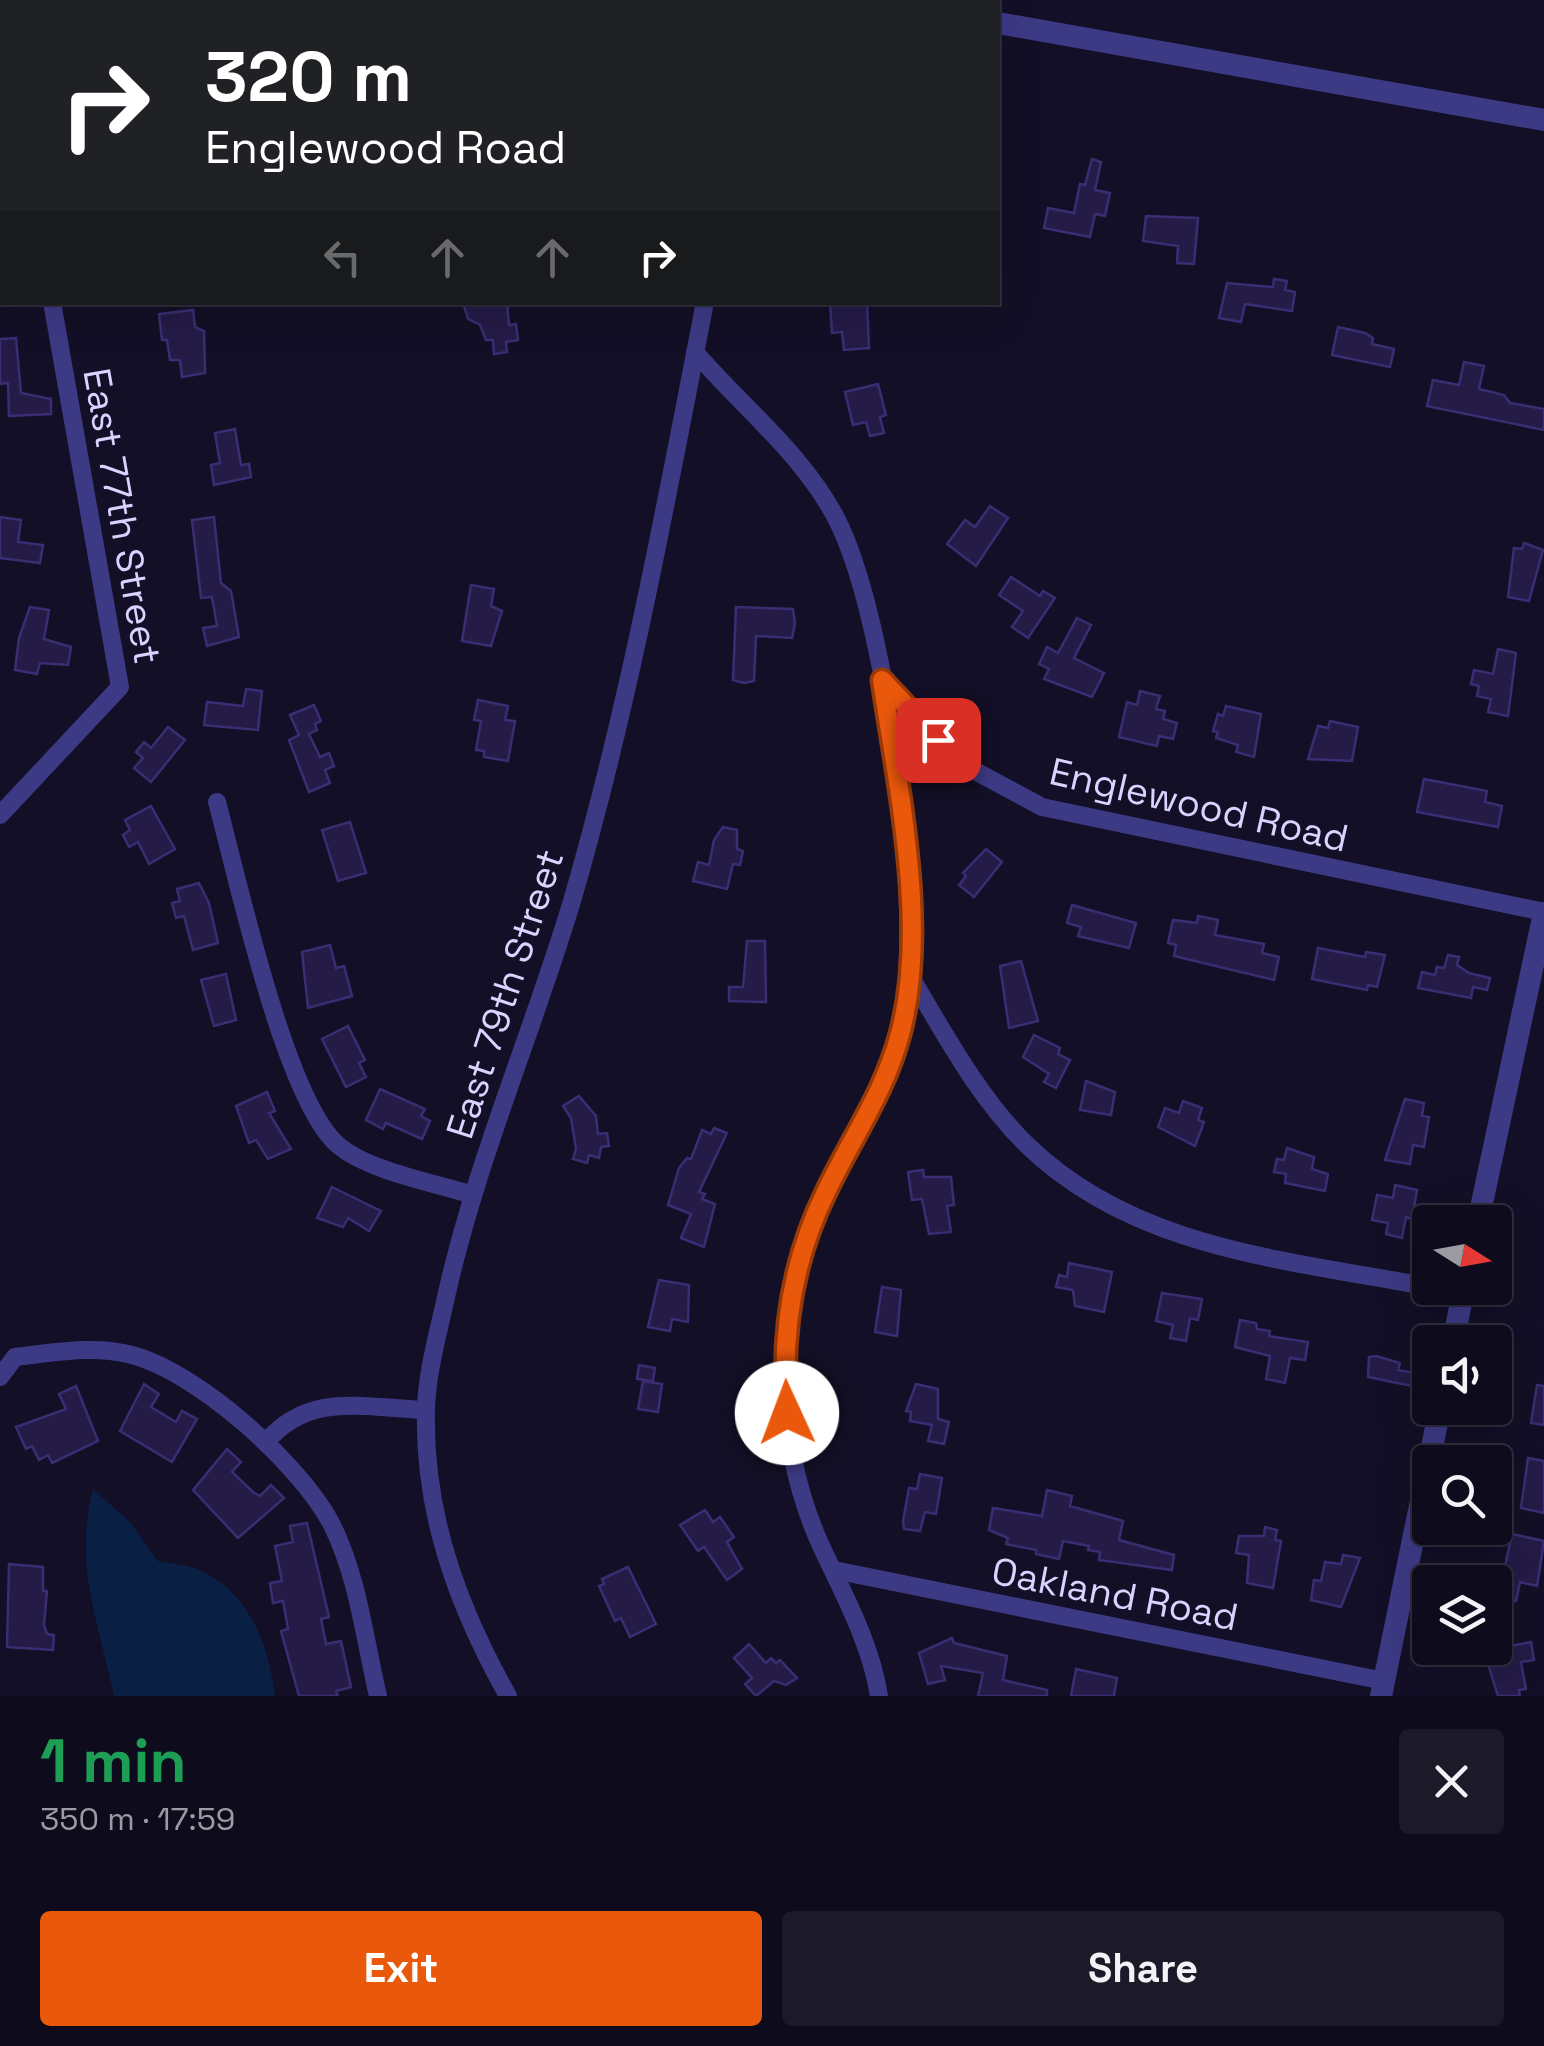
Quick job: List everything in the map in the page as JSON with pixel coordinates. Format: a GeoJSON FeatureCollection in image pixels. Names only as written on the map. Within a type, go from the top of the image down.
{"type":"FeatureCollection","features":[{"type":"Feature","properties":{"kind":"street"},"geometry":{"type":"LineString","coordinates":[[1000,23],[1544,120]]}},
{"type":"Feature","properties":{"kind":"street","name":"East 77th Street"},"geometry":{"type":"LineString","coordinates":[[0,815],[120,687],[53,305]]}},
{"type":"Feature","properties":{"kind":"street","name":"East 79th Street"},"geometry":{"type":"LineString","coordinates":[[508,1696],[470,1625],[445,1556],[432,1493],[426,1410],[438,1332],[473,1195],[561,934],[603,788],[704,305]]}},
{"type":"Feature","properties":{"kind":"street"},"geometry":{"type":"LineString","coordinates":[[694,352],[796,460],[831,510],[857,575],[882,680],[908,888],[910,976],[895,1054],[876,1100],[821,1201],[802,1252],[789,1308],[785,1378],[791,1442],[808,1511],[864,1641],[878,1696]]}},
{"type":"Feature","properties":{"kind":"street","name":"Englewood Road"},"geometry":{"type":"LineString","coordinates":[[882,680],[964,765],[1042,807],[1544,912]]}},
{"type":"Feature","properties":{"kind":"street"},"geometry":{"type":"LineString","coordinates":[[217,802],[276,1019],[321,1127],[354,1155],[473,1195]]}},
{"type":"Feature","properties":{"kind":"street"},"geometry":{"type":"LineString","coordinates":[[1482,1205],[1544,912]]}},
{"type":"Feature","properties":{"kind":"street"},"geometry":{"type":"LineString","coordinates":[[910,976],[960,1058],[1002,1116],[1058,1173],[1097,1200],[1152,1226],[1209,1244],[1412,1283]]}},
{"type":"Feature","properties":{"kind":"street"},"geometry":{"type":"LineString","coordinates":[[0,1377],[7,1358],[98,1350],[157,1362],[266,1442],[300,1475],[334,1529],[378,1696]]}},
{"type":"Feature","properties":{"kind":"street"},"geometry":{"type":"LineString","coordinates":[[266,1442],[290,1418],[313,1408],[426,1410]]}},
{"type":"Feature","properties":{"kind":"street"},"geometry":{"type":"LineString","coordinates":[[1382,1688],[1436,1425]]}},
{"type":"Feature","properties":{"kind":"street","name":"Oakland Road"},"geometry":{"type":"LineString","coordinates":[[834,1570],[1382,1688]]}},
{"type":"Feature","properties":{"kind":"water"},"geometry":{"type":"Polygon","coordinates":[[[93,1489],[130,1522],[158,1561],[199,1570],[234,1595],[246,1609],[262,1642],[275,1696],[114,1696],[87,1568],[93,1489]]]}},
{"type":"Feature","properties":{"kind":"building"},"geometry":{"type":"Polygon","coordinates":[[[1092,159],[1101,162],[1095,190],[1110,193],[1105,216],[1095,214],[1090,237],[1044,228],[1048,208],[1074,213],[1080,184],[1085,185],[1092,159]]]}},
{"type":"Feature","properties":{"kind":"building"},"geometry":{"type":"Polygon","coordinates":[[[1146,216],[1198,218],[1194,264],[1177,263],[1178,246],[1143,241],[1146,216]]]}},
{"type":"Feature","properties":{"kind":"building"},"geometry":{"type":"Polygon","coordinates":[[[1274,279],[1287,281],[1285,290],[1295,292],[1292,311],[1245,304],[1241,322],[1219,318],[1227,283],[1273,287],[1274,279]]]}},
{"type":"Feature","properties":{"kind":"building"},"geometry":{"type":"Polygon","coordinates":[[[464,305],[507,305],[509,325],[516,324],[518,340],[506,342],[507,352],[494,354],[493,340],[486,340],[480,325],[468,319],[464,305]]]}},
{"type":"Feature","properties":{"kind":"building"},"geometry":{"type":"Polygon","coordinates":[[[830,305],[867,305],[869,348],[844,350],[842,332],[832,333],[830,305]]]}},
{"type":"Feature","properties":{"kind":"building"},"geometry":{"type":"Polygon","coordinates":[[[193,310],[195,327],[204,331],[205,373],[182,377],[180,360],[170,360],[167,340],[162,340],[159,314],[193,310]]]}},
{"type":"Feature","properties":{"kind":"building"},"geometry":{"type":"Polygon","coordinates":[[[1338,327],[1365,333],[1373,338],[1372,344],[1394,349],[1390,367],[1332,355],[1338,327]]]}},
{"type":"Feature","properties":{"kind":"building"},"geometry":{"type":"Polygon","coordinates":[[[16,338],[21,393],[51,399],[51,414],[9,416],[8,383],[0,384],[0,339],[16,338]]]}},
{"type":"Feature","properties":{"kind":"building"},"geometry":{"type":"Polygon","coordinates":[[[1464,362],[1484,366],[1479,389],[1504,395],[1510,403],[1544,409],[1544,430],[1427,406],[1433,380],[1459,385],[1464,362]]]}},
{"type":"Feature","properties":{"kind":"building"},"geometry":{"type":"Polygon","coordinates":[[[878,384],[886,415],[880,417],[884,433],[870,436],[866,422],[853,425],[845,392],[878,384]]]}},
{"type":"Feature","properties":{"kind":"building"},"geometry":{"type":"Polygon","coordinates":[[[235,429],[241,465],[249,464],[251,477],[214,485],[211,465],[220,463],[215,433],[235,429]]]}},
{"type":"Feature","properties":{"kind":"building"},"geometry":{"type":"Polygon","coordinates":[[[990,506],[1008,518],[976,566],[947,544],[965,520],[975,527],[990,506]]]}},
{"type":"Feature","properties":{"kind":"building"},"geometry":{"type":"Polygon","coordinates":[[[0,517],[21,520],[18,542],[43,545],[40,563],[0,558],[0,517]]]}},
{"type":"Feature","properties":{"kind":"building"},"geometry":{"type":"Polygon","coordinates":[[[214,517],[221,583],[231,591],[239,637],[207,646],[203,628],[217,626],[212,597],[201,598],[192,520],[214,517]]]}},
{"type":"Feature","properties":{"kind":"building"},"geometry":{"type":"Polygon","coordinates":[[[1524,543],[1543,550],[1529,601],[1508,597],[1514,548],[1522,549],[1524,543]]]}},
{"type":"Feature","properties":{"kind":"building"},"geometry":{"type":"Polygon","coordinates":[[[1011,577],[1040,596],[1043,591],[1055,598],[1028,638],[1012,627],[1023,611],[999,595],[1011,577]]]}},
{"type":"Feature","properties":{"kind":"building"},"geometry":{"type":"Polygon","coordinates":[[[471,585],[494,589],[491,606],[502,611],[491,646],[462,641],[471,585]]]}},
{"type":"Feature","properties":{"kind":"building"},"geometry":{"type":"Polygon","coordinates":[[[30,607],[49,610],[44,639],[71,647],[68,665],[40,663],[37,674],[15,670],[19,638],[30,607]]]}},
{"type":"Feature","properties":{"kind":"building"},"geometry":{"type":"Polygon","coordinates":[[[736,607],[793,609],[795,623],[792,638],[756,636],[754,681],[744,683],[733,680],[736,607]]]}},
{"type":"Feature","properties":{"kind":"building"},"geometry":{"type":"Polygon","coordinates":[[[1077,618],[1091,625],[1074,658],[1104,673],[1092,697],[1044,679],[1049,669],[1039,664],[1047,647],[1058,653],[1077,618]]]}},
{"type":"Feature","properties":{"kind":"building"},"geometry":{"type":"Polygon","coordinates":[[[1498,649],[1516,653],[1508,716],[1488,712],[1491,699],[1477,696],[1479,686],[1471,684],[1474,670],[1493,674],[1498,649]]]}},
{"type":"Feature","properties":{"kind":"building"},"geometry":{"type":"Polygon","coordinates":[[[246,689],[262,691],[258,730],[204,725],[207,702],[243,706],[246,689]]]}},
{"type":"Feature","properties":{"kind":"building"},"geometry":{"type":"Polygon","coordinates":[[[1140,691],[1160,696],[1156,709],[1165,711],[1163,719],[1177,723],[1173,739],[1159,736],[1157,746],[1119,737],[1127,702],[1137,705],[1140,691]]]}},
{"type":"Feature","properties":{"kind":"building"},"geometry":{"type":"Polygon","coordinates":[[[478,700],[508,706],[505,720],[515,721],[508,761],[484,757],[484,751],[476,750],[481,721],[474,720],[478,700]]]}},
{"type":"Feature","properties":{"kind":"building"},"geometry":{"type":"Polygon","coordinates":[[[314,705],[321,721],[315,724],[317,730],[309,734],[320,757],[329,753],[334,766],[325,770],[330,783],[309,792],[289,740],[299,735],[290,715],[314,705]]]}},
{"type":"Feature","properties":{"kind":"building"},"geometry":{"type":"Polygon","coordinates":[[[1226,706],[1261,714],[1254,757],[1236,752],[1238,745],[1216,738],[1218,732],[1213,731],[1218,714],[1223,716],[1226,706]]]}},
{"type":"Feature","properties":{"kind":"building"},"geometry":{"type":"Polygon","coordinates":[[[1330,721],[1358,727],[1352,761],[1308,759],[1318,726],[1328,728],[1330,721]]]}},
{"type":"Feature","properties":{"kind":"building"},"geometry":{"type":"Polygon","coordinates":[[[168,727],[185,740],[151,782],[134,768],[143,758],[136,752],[144,742],[151,748],[168,727]]]}},
{"type":"Feature","properties":{"kind":"building"},"geometry":{"type":"Polygon","coordinates":[[[1424,779],[1487,791],[1485,802],[1502,806],[1498,827],[1417,812],[1424,779]]]}},
{"type":"Feature","properties":{"kind":"building"},"geometry":{"type":"Polygon","coordinates":[[[151,806],[175,849],[149,864],[138,842],[129,847],[123,835],[130,830],[125,820],[151,806]]]}},
{"type":"Feature","properties":{"kind":"building"},"geometry":{"type":"Polygon","coordinates":[[[350,822],[366,873],[338,881],[322,830],[350,822]]]}},
{"type":"Feature","properties":{"kind":"building"},"geometry":{"type":"Polygon","coordinates":[[[723,827],[737,830],[737,849],[743,851],[740,865],[733,864],[727,889],[693,881],[698,862],[709,865],[714,840],[723,827]]]}},
{"type":"Feature","properties":{"kind":"building"},"geometry":{"type":"Polygon","coordinates":[[[986,849],[1002,862],[974,897],[959,885],[966,876],[963,873],[986,849]]]}},
{"type":"Feature","properties":{"kind":"building"},"geometry":{"type":"Polygon","coordinates":[[[199,883],[209,903],[218,943],[193,950],[184,916],[176,918],[172,903],[180,901],[177,889],[199,883]]]}},
{"type":"Feature","properties":{"kind":"building"},"geometry":{"type":"Polygon","coordinates":[[[1072,905],[1136,923],[1129,948],[1078,936],[1081,927],[1067,923],[1072,905]]]}},
{"type":"Feature","properties":{"kind":"building"},"geometry":{"type":"Polygon","coordinates":[[[1198,916],[1218,920],[1215,935],[1264,944],[1262,953],[1279,957],[1274,980],[1174,956],[1176,945],[1168,943],[1173,920],[1197,923],[1198,916]]]}},
{"type":"Feature","properties":{"kind":"building"},"geometry":{"type":"Polygon","coordinates":[[[747,941],[765,941],[766,1002],[729,1001],[729,987],[743,987],[747,941]]]}},
{"type":"Feature","properties":{"kind":"building"},"geometry":{"type":"Polygon","coordinates":[[[330,945],[336,968],[344,966],[352,996],[308,1008],[302,952],[330,945]]]}},
{"type":"Feature","properties":{"kind":"building"},"geometry":{"type":"Polygon","coordinates":[[[1318,948],[1365,957],[1366,952],[1385,955],[1377,987],[1368,985],[1367,990],[1312,979],[1318,948]]]}},
{"type":"Feature","properties":{"kind":"building"},"geometry":{"type":"Polygon","coordinates":[[[1448,955],[1459,957],[1457,965],[1469,973],[1490,978],[1487,990],[1473,987],[1471,998],[1418,988],[1422,972],[1435,975],[1437,967],[1444,968],[1448,955]]]}},
{"type":"Feature","properties":{"kind":"building"},"geometry":{"type":"Polygon","coordinates":[[[1021,961],[1038,1021],[1009,1028],[1000,966],[1021,961]]]}},
{"type":"Feature","properties":{"kind":"building"},"geometry":{"type":"Polygon","coordinates":[[[226,974],[236,1020],[214,1026],[201,980],[226,974]]]}},
{"type":"Feature","properties":{"kind":"building"},"geometry":{"type":"Polygon","coordinates":[[[348,1026],[365,1060],[359,1063],[366,1077],[346,1087],[322,1039],[348,1026]]]}},
{"type":"Feature","properties":{"kind":"building"},"geometry":{"type":"Polygon","coordinates":[[[1034,1035],[1060,1048],[1058,1054],[1070,1060],[1056,1088],[1044,1082],[1049,1074],[1023,1057],[1034,1035]]]}},
{"type":"Feature","properties":{"kind":"building"},"geometry":{"type":"Polygon","coordinates":[[[1086,1081],[1115,1092],[1111,1115],[1080,1110],[1086,1081]]]}},
{"type":"Feature","properties":{"kind":"building"},"geometry":{"type":"Polygon","coordinates":[[[380,1089],[425,1109],[421,1116],[430,1121],[422,1139],[386,1123],[383,1129],[366,1120],[380,1089]]]}},
{"type":"Feature","properties":{"kind":"building"},"geometry":{"type":"Polygon","coordinates":[[[267,1092],[275,1111],[269,1113],[291,1149],[268,1159],[256,1140],[249,1143],[236,1106],[267,1092]]]}},
{"type":"Feature","properties":{"kind":"building"},"geometry":{"type":"Polygon","coordinates":[[[579,1096],[596,1116],[598,1134],[607,1133],[609,1146],[601,1147],[599,1158],[589,1155],[587,1163],[573,1159],[576,1149],[571,1118],[563,1106],[579,1096]]]}},
{"type":"Feature","properties":{"kind":"building"},"geometry":{"type":"Polygon","coordinates":[[[1405,1099],[1424,1103],[1422,1116],[1429,1117],[1424,1147],[1413,1145],[1410,1164],[1385,1160],[1405,1099]]]}},
{"type":"Feature","properties":{"kind":"building"},"geometry":{"type":"Polygon","coordinates":[[[1183,1101],[1202,1108],[1198,1120],[1204,1122],[1195,1146],[1158,1127],[1165,1108],[1179,1113],[1183,1101]]]}},
{"type":"Feature","properties":{"kind":"building"},"geometry":{"type":"Polygon","coordinates":[[[714,1128],[727,1133],[699,1192],[705,1194],[702,1199],[715,1204],[704,1247],[681,1238],[691,1214],[668,1205],[679,1168],[687,1158],[691,1159],[702,1130],[711,1134],[714,1128]]]}},
{"type":"Feature","properties":{"kind":"building"},"geometry":{"type":"Polygon","coordinates":[[[1287,1148],[1314,1157],[1312,1169],[1328,1174],[1325,1191],[1285,1183],[1286,1174],[1274,1172],[1277,1159],[1284,1160],[1287,1148]]]}},
{"type":"Feature","properties":{"kind":"building"},"geometry":{"type":"Polygon","coordinates":[[[923,1170],[924,1177],[951,1177],[954,1205],[947,1206],[951,1232],[929,1234],[922,1199],[912,1200],[908,1172],[923,1170]]]}},
{"type":"Feature","properties":{"kind":"building"},"geometry":{"type":"Polygon","coordinates":[[[1395,1185],[1417,1190],[1412,1219],[1406,1217],[1402,1238],[1386,1234],[1388,1223],[1372,1220],[1377,1195],[1393,1198],[1395,1185]]]}},
{"type":"Feature","properties":{"kind":"building"},"geometry":{"type":"Polygon","coordinates":[[[332,1187],[381,1211],[369,1231],[348,1218],[343,1227],[317,1218],[332,1187]]]}},
{"type":"Feature","properties":{"kind":"building"},"geometry":{"type":"Polygon","coordinates":[[[1069,1263],[1112,1272],[1104,1312],[1075,1306],[1073,1290],[1056,1287],[1059,1275],[1067,1277],[1069,1263]]]}},
{"type":"Feature","properties":{"kind":"building"},"geometry":{"type":"Polygon","coordinates":[[[659,1280],[689,1285],[688,1322],[672,1319],[670,1331],[648,1327],[659,1280]]]}},
{"type":"Feature","properties":{"kind":"building"},"geometry":{"type":"Polygon","coordinates":[[[882,1287],[901,1290],[897,1336],[875,1332],[882,1287]]]}},
{"type":"Feature","properties":{"kind":"building"},"geometry":{"type":"Polygon","coordinates":[[[1162,1293],[1202,1299],[1198,1320],[1190,1318],[1186,1341],[1170,1338],[1173,1325],[1156,1321],[1162,1293]]]}},
{"type":"Feature","properties":{"kind":"building"},"geometry":{"type":"Polygon","coordinates":[[[1240,1320],[1256,1323],[1257,1329],[1270,1331],[1269,1336],[1308,1342],[1305,1360],[1290,1358],[1285,1383],[1266,1379],[1270,1356],[1235,1347],[1240,1320]]]}},
{"type":"Feature","properties":{"kind":"building"},"geometry":{"type":"Polygon","coordinates":[[[1369,1357],[1400,1363],[1398,1370],[1412,1372],[1412,1386],[1368,1377],[1369,1357]]]}},
{"type":"Feature","properties":{"kind":"building"},"geometry":{"type":"Polygon","coordinates":[[[639,1365],[655,1368],[653,1381],[637,1379],[639,1365]]]}},
{"type":"Feature","properties":{"kind":"building"},"geometry":{"type":"Polygon","coordinates":[[[643,1381],[662,1384],[658,1412],[638,1409],[643,1381]]]}},
{"type":"Feature","properties":{"kind":"building"},"geometry":{"type":"Polygon","coordinates":[[[144,1384],[159,1394],[151,1407],[176,1422],[182,1411],[197,1419],[172,1462],[120,1431],[144,1384]]]}},
{"type":"Feature","properties":{"kind":"building"},"geometry":{"type":"Polygon","coordinates":[[[916,1384],[938,1389],[938,1419],[949,1422],[944,1444],[928,1441],[932,1425],[910,1421],[911,1412],[906,1411],[916,1384]]]}},
{"type":"Feature","properties":{"kind":"building"},"geometry":{"type":"Polygon","coordinates":[[[1537,1385],[1544,1386],[1544,1425],[1531,1423],[1537,1385]]]}},
{"type":"Feature","properties":{"kind":"building"},"geometry":{"type":"Polygon","coordinates":[[[76,1386],[98,1441],[52,1463],[48,1455],[39,1460],[32,1446],[26,1449],[16,1427],[66,1409],[59,1394],[76,1386]]]}},
{"type":"Feature","properties":{"kind":"building"},"geometry":{"type":"Polygon","coordinates":[[[227,1449],[241,1462],[232,1472],[253,1492],[260,1496],[271,1485],[284,1498],[238,1538],[193,1490],[227,1449]]]}},
{"type":"Feature","properties":{"kind":"building"},"geometry":{"type":"Polygon","coordinates":[[[1528,1458],[1544,1461],[1544,1513],[1521,1508],[1528,1458]]]}},
{"type":"Feature","properties":{"kind":"building"},"geometry":{"type":"Polygon","coordinates":[[[920,1474],[942,1478],[936,1514],[925,1512],[920,1531],[904,1529],[909,1488],[917,1489],[920,1474]]]}},
{"type":"Feature","properties":{"kind":"building"},"geometry":{"type":"Polygon","coordinates":[[[1047,1490],[1072,1496],[1070,1506],[1123,1521],[1119,1540],[1174,1555],[1172,1570],[1099,1560],[1100,1552],[1088,1550],[1089,1546],[1063,1541],[1059,1559],[1036,1554],[1036,1550],[1006,1544],[1008,1538],[989,1530],[993,1508],[1042,1516],[1047,1490]]]}},
{"type":"Feature","properties":{"kind":"building"},"geometry":{"type":"Polygon","coordinates":[[[705,1510],[713,1522],[720,1517],[734,1537],[727,1542],[742,1569],[727,1580],[704,1547],[698,1551],[680,1525],[705,1510]]]}},
{"type":"Feature","properties":{"kind":"building"},"geometry":{"type":"Polygon","coordinates":[[[307,1523],[329,1617],[321,1619],[326,1644],[341,1641],[351,1687],[336,1691],[338,1696],[299,1696],[281,1631],[288,1629],[283,1601],[273,1603],[270,1583],[282,1581],[275,1546],[293,1542],[290,1526],[307,1523]]]}},
{"type":"Feature","properties":{"kind":"building"},"geometry":{"type":"Polygon","coordinates":[[[1265,1527],[1277,1530],[1275,1540],[1281,1541],[1273,1588],[1247,1583],[1249,1555],[1236,1553],[1239,1536],[1264,1536],[1265,1527]]]}},
{"type":"Feature","properties":{"kind":"building"},"geometry":{"type":"Polygon","coordinates":[[[1512,1534],[1544,1541],[1537,1586],[1520,1582],[1516,1601],[1512,1600],[1512,1565],[1505,1565],[1512,1534]]]}},
{"type":"Feature","properties":{"kind":"building"},"geometry":{"type":"Polygon","coordinates":[[[1343,1555],[1360,1558],[1341,1607],[1311,1600],[1314,1580],[1321,1581],[1325,1562],[1341,1564],[1343,1555]]]}},
{"type":"Feature","properties":{"kind":"building"},"geometry":{"type":"Polygon","coordinates":[[[9,1564],[43,1567],[43,1591],[47,1591],[44,1625],[47,1634],[54,1635],[53,1650],[7,1647],[9,1564]]]}},
{"type":"Feature","properties":{"kind":"building"},"geometry":{"type":"Polygon","coordinates":[[[628,1567],[656,1624],[630,1637],[621,1618],[615,1621],[599,1586],[604,1584],[602,1579],[628,1567]]]}},
{"type":"Feature","properties":{"kind":"building"},"geometry":{"type":"Polygon","coordinates":[[[952,1638],[954,1643],[1007,1656],[1003,1680],[1047,1690],[1047,1696],[978,1696],[983,1673],[941,1666],[945,1680],[928,1684],[919,1653],[952,1638]]]}},
{"type":"Feature","properties":{"kind":"building"},"geometry":{"type":"Polygon","coordinates":[[[1531,1642],[1534,1660],[1521,1662],[1526,1689],[1519,1690],[1520,1696],[1498,1696],[1488,1665],[1512,1665],[1512,1646],[1531,1642]]]}},
{"type":"Feature","properties":{"kind":"building"},"geometry":{"type":"Polygon","coordinates":[[[749,1644],[766,1663],[771,1658],[776,1663],[780,1660],[797,1678],[786,1685],[774,1681],[756,1696],[745,1684],[752,1678],[734,1658],[749,1644]]]}},
{"type":"Feature","properties":{"kind":"building"},"geometry":{"type":"Polygon","coordinates":[[[1076,1669],[1117,1678],[1114,1696],[1071,1696],[1076,1669]]]}},
{"type":"Feature","properties":{"kind":"route"},"geometry":{"type":"LineString","coordinates":[[787,1413],[787,1324],[802,1252],[827,1188],[888,1074],[908,999],[908,888],[882,680],[938,740]]}}]}
